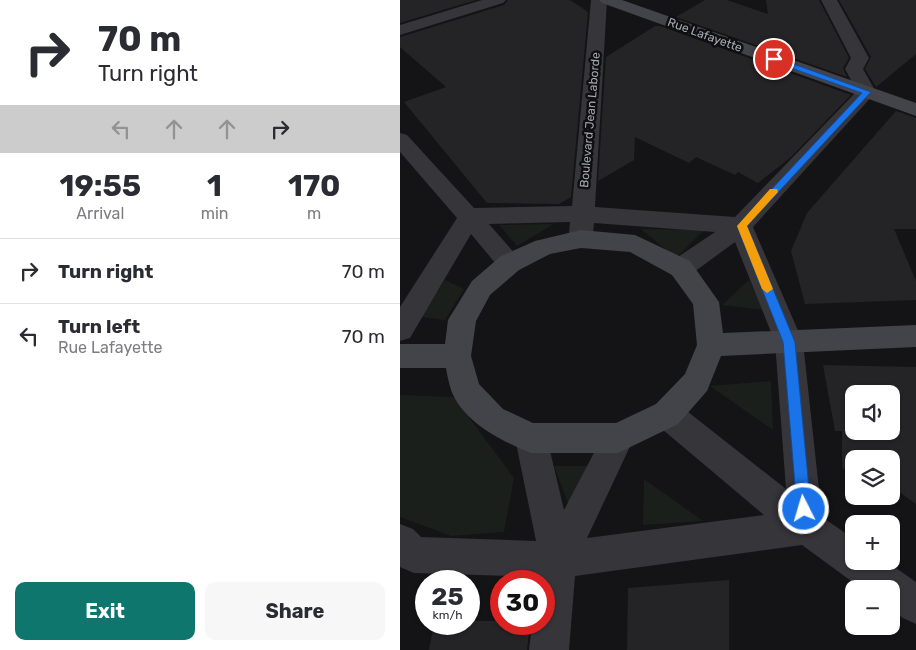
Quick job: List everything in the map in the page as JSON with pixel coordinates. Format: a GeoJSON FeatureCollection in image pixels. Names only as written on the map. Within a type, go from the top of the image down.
{"type":"FeatureCollection","features":[{"type":"Feature","properties":{"kind":"main road","name":"Rue Lafayette"},"geometry":{"type":"LineString","coordinates":[[607,0],[916,110]]}},
{"type":"Feature","properties":{"kind":"main road"},"geometry":{"type":"LineString","coordinates":[[582,227],[635,244],[680,268],[706,302],[711,345],[697,382],[667,414],[618,438],[531,438],[492,420],[466,390],[457,356],[462,320],[481,288],[510,263],[582,227]]}},
{"type":"Feature","properties":{"kind":"main road"},"geometry":{"type":"LineString","coordinates":[[711,345],[916,336]]}},
{"type":"Feature","properties":{"kind":"main road"},"geometry":{"type":"LineString","coordinates":[[400,356],[457,356]]}},
{"type":"Feature","properties":{"kind":"street"},"geometry":{"type":"LineString","coordinates":[[400,30],[498,0]]}},
{"type":"Feature","properties":{"kind":"street","name":"Boulevard Jean Laborde"},"geometry":{"type":"LineString","coordinates":[[582,227],[599,0]]}},
{"type":"Feature","properties":{"kind":"street"},"geometry":{"type":"LineString","coordinates":[[680,268],[742,226],[867,92],[854,69],[860,58],[829,0]]}},
{"type":"Feature","properties":{"kind":"street"},"geometry":{"type":"LineString","coordinates":[[400,139],[510,263]]}},
{"type":"Feature","properties":{"kind":"street"},"geometry":{"type":"LineString","coordinates":[[470,216],[582,227],[742,226]]}},
{"type":"Feature","properties":{"kind":"street"},"geometry":{"type":"LineString","coordinates":[[400,330],[470,216]]}},
{"type":"Feature","properties":{"kind":"street"},"geometry":{"type":"LineString","coordinates":[[742,226],[789,342],[806,527]]}},
{"type":"Feature","properties":{"kind":"street"},"geometry":{"type":"LineString","coordinates":[[667,414],[806,527],[845,555]]}},
{"type":"Feature","properties":{"kind":"street"},"geometry":{"type":"LineString","coordinates":[[531,438],[558,560],[549,650]]}},
{"type":"Feature","properties":{"kind":"street"},"geometry":{"type":"LineString","coordinates":[[558,560],[618,438]]}},
{"type":"Feature","properties":{"kind":"street"},"geometry":{"type":"LineString","coordinates":[[400,542],[414,555],[558,560],[806,527]]}},
{"type":"Feature","properties":{"kind":"street"},"geometry":{"type":"LineString","coordinates":[[867,570],[916,604]]}},
{"type":"Feature","properties":{"kind":"shaded area"},"geometry":{"type":"Polygon","coordinates":[[[554,224],[517,246],[499,225],[554,224]]]}},
{"type":"Feature","properties":{"kind":"shaded area"},"geometry":{"type":"Polygon","coordinates":[[[641,229],[704,230],[676,258],[641,229]]]}},
{"type":"Feature","properties":{"kind":"shaded area"},"geometry":{"type":"Polygon","coordinates":[[[445,280],[464,289],[445,320],[421,317],[445,280]]]}},
{"type":"Feature","properties":{"kind":"shaded area"},"geometry":{"type":"Polygon","coordinates":[[[749,280],[765,310],[722,305],[749,280]]]}},
{"type":"Feature","properties":{"kind":"shaded area"},"geometry":{"type":"Polygon","coordinates":[[[771,381],[773,430],[710,386],[771,381]]]}},
{"type":"Feature","properties":{"kind":"shaded area"},"geometry":{"type":"Polygon","coordinates":[[[400,395],[454,397],[514,478],[504,532],[451,536],[400,517],[400,395]]]}},
{"type":"Feature","properties":{"kind":"shaded area"},"geometry":{"type":"Polygon","coordinates":[[[554,466],[589,466],[572,514],[554,466]]]}},
{"type":"Feature","properties":{"kind":"shaded area"},"geometry":{"type":"Polygon","coordinates":[[[644,479],[703,521],[643,525],[644,479]]]}},
{"type":"Feature","properties":{"kind":"building"},"geometry":{"type":"Polygon","coordinates":[[[400,0],[476,0],[400,23],[400,0]]]}},
{"type":"Feature","properties":{"kind":"building"},"geometry":{"type":"Polygon","coordinates":[[[508,0],[570,0],[588,12],[571,197],[559,204],[487,203],[404,102],[446,87],[400,47],[400,37],[504,5],[508,0]]]}},
{"type":"Feature","properties":{"kind":"building"},"geometry":{"type":"Polygon","coordinates":[[[705,0],[727,0],[768,14],[766,0],[819,0],[849,58],[843,68],[847,77],[676,17],[705,0]]]}},
{"type":"Feature","properties":{"kind":"building"},"geometry":{"type":"Polygon","coordinates":[[[839,0],[916,0],[916,54],[876,87],[865,69],[871,57],[839,0]]]}},
{"type":"Feature","properties":{"kind":"building"},"geometry":{"type":"Polygon","coordinates":[[[655,26],[660,26],[851,95],[791,157],[758,183],[738,172],[735,175],[696,157],[689,163],[635,137],[634,160],[598,181],[606,57],[655,26]]]}},
{"type":"Feature","properties":{"kind":"building"},"geometry":{"type":"Polygon","coordinates":[[[896,111],[916,118],[916,229],[894,229],[916,281],[916,300],[805,304],[791,251],[807,213],[896,111]]]}},
{"type":"Feature","properties":{"kind":"building"},"geometry":{"type":"Polygon","coordinates":[[[823,365],[916,367],[916,504],[900,492],[900,450],[845,450],[845,470],[842,468],[842,431],[835,431],[823,365]]]}},
{"type":"Feature","properties":{"kind":"building"},"geometry":{"type":"Polygon","coordinates":[[[729,580],[729,650],[627,650],[628,588],[729,580]]]}},
{"type":"Feature","properties":{"kind":"building"},"geometry":{"type":"Polygon","coordinates":[[[480,621],[490,621],[490,635],[529,635],[527,650],[429,650],[432,635],[480,635],[480,621]]]}},
{"type":"Feature","properties":{"kind":"slow traffic"},"geometry":{"type":"LineString","coordinates":[[767,289],[742,226],[773,192]]}},
{"type":"Feature","properties":{"kind":"route"},"geometry":{"type":"LineString","coordinates":[[774,59],[867,92],[742,226],[789,342],[804,509]]}}]}
